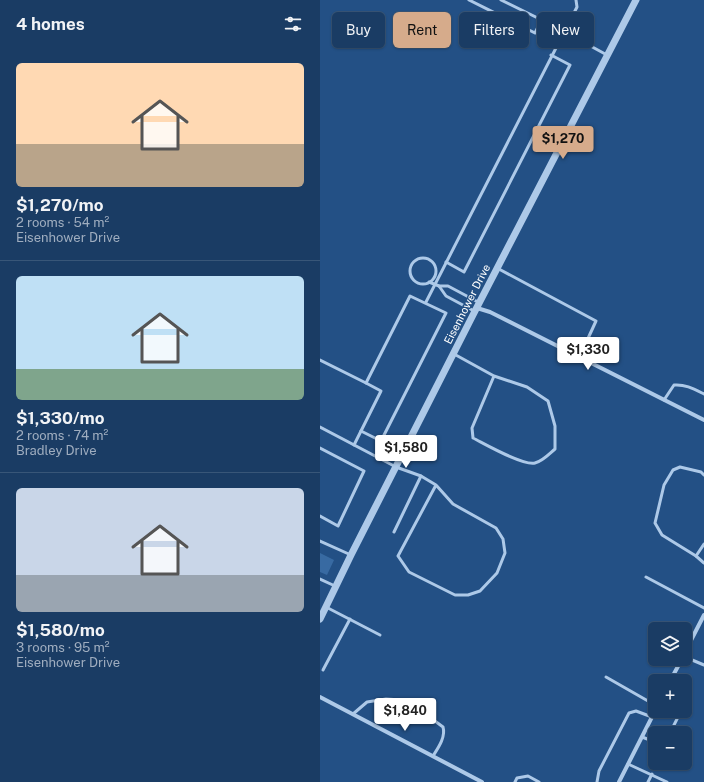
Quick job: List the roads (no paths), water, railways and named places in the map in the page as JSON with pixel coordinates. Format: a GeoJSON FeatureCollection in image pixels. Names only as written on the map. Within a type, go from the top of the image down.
{"type":"FeatureCollection","features":[{"type":"Feature","properties":{"kind":"street","name":"Eisenhower Drive"},"geometry":{"type":"LineString","coordinates":[[320,619],[477,307],[636,0]]}},
{"type":"Feature","properties":{"kind":"street"},"geometry":{"type":"LineString","coordinates":[[477,307],[490,312],[704,420]]}},
{"type":"Feature","properties":{"kind":"street"},"geometry":{"type":"LineString","coordinates":[[692,638],[704,615]]}},
{"type":"Feature","properties":{"kind":"street"},"geometry":{"type":"LineString","coordinates":[[320,697],[482,782]]}},
{"type":"Feature","properties":{"kind":"street"},"geometry":{"type":"LineString","coordinates":[[619,782],[652,718]]}},
{"type":"Feature","properties":{"kind":"lane"},"geometry":{"type":"LineString","coordinates":[[469,0],[535,33],[537,30]]}},
{"type":"Feature","properties":{"kind":"lane"},"geometry":{"type":"LineString","coordinates":[[501,0],[537,18]]}},
{"type":"Feature","properties":{"kind":"lane"},"geometry":{"type":"LineString","coordinates":[[574,12],[577,7],[576,0]]}},
{"type":"Feature","properties":{"kind":"lane"},"geometry":{"type":"LineString","coordinates":[[426,302],[555,48]]}},
{"type":"Feature","properties":{"kind":"lane"},"geometry":{"type":"LineString","coordinates":[[594,48],[607,55]]}},
{"type":"Feature","properties":{"kind":"lane"},"geometry":{"type":"LineString","coordinates":[[446,262],[464,272],[570,65],[551,55]]}},
{"type":"Feature","properties":{"kind":"lane"},"geometry":{"type":"LineString","coordinates":[[429,282],[435,277],[436,271],[433,263],[426,258],[418,259],[411,265],[410,273],[414,280],[422,283],[429,282],[439,286],[448,286],[477,307]]}},
{"type":"Feature","properties":{"kind":"lane"},"geometry":{"type":"LineString","coordinates":[[497,268],[596,321],[579,358]]}},
{"type":"Feature","properties":{"kind":"lane"},"geometry":{"type":"LineString","coordinates":[[439,286],[446,296],[477,307]]}},
{"type":"Feature","properties":{"kind":"lane"},"geometry":{"type":"LineString","coordinates":[[360,431],[381,441],[446,313],[426,302],[410,296],[366,383]]}},
{"type":"Feature","properties":{"kind":"lane"},"geometry":{"type":"LineString","coordinates":[[454,354],[494,376],[527,387],[548,401],[555,426],[555,449],[546,458],[534,464],[519,461],[473,438],[472,428],[494,376]]}},
{"type":"Feature","properties":{"kind":"lane"},"geometry":{"type":"LineString","coordinates":[[320,360],[381,391],[354,445]]}},
{"type":"Feature","properties":{"kind":"lane"},"geometry":{"type":"LineString","coordinates":[[664,400],[674,385],[691,387],[704,394]]}},
{"type":"Feature","properties":{"kind":"lane"},"geometry":{"type":"LineString","coordinates":[[320,427],[396,466],[421,476],[436,485],[454,504],[496,528],[503,539],[505,554],[497,573],[480,591],[468,595],[455,595],[409,572],[398,556],[436,485]]}},
{"type":"Feature","properties":{"kind":"lane"},"geometry":{"type":"LineString","coordinates":[[320,448],[364,471],[338,526],[320,516]]}},
{"type":"Feature","properties":{"kind":"lane"},"geometry":{"type":"LineString","coordinates":[[704,475],[701,472],[680,467],[673,470],[664,485],[654,523],[662,535],[696,556],[704,563]]}},
{"type":"Feature","properties":{"kind":"lane"},"geometry":{"type":"LineString","coordinates":[[394,532],[421,476]]}},
{"type":"Feature","properties":{"kind":"lane"},"geometry":{"type":"LineString","coordinates":[[320,541],[351,555]]}},
{"type":"Feature","properties":{"kind":"lane"},"geometry":{"type":"LineString","coordinates":[[696,556],[704,544]]}},
{"type":"Feature","properties":{"kind":"lane"},"geometry":{"type":"LineString","coordinates":[[646,577],[704,608]]}},
{"type":"Feature","properties":{"kind":"lane"},"geometry":{"type":"LineString","coordinates":[[320,579],[336,587]]}},
{"type":"Feature","properties":{"kind":"lane"},"geometry":{"type":"LineString","coordinates":[[326,607],[380,636]]}},
{"type":"Feature","properties":{"kind":"lane"},"geometry":{"type":"LineString","coordinates":[[323,670],[350,619]]}},
{"type":"Feature","properties":{"kind":"lane"},"geometry":{"type":"LineString","coordinates":[[692,660],[704,665]]}},
{"type":"Feature","properties":{"kind":"lane"},"geometry":{"type":"LineString","coordinates":[[606,677],[648,701]]}},
{"type":"Feature","properties":{"kind":"lane"},"geometry":{"type":"LineString","coordinates":[[353,714],[367,702],[386,699],[401,700],[416,707],[443,727],[444,731],[441,742],[433,756]]}},
{"type":"Feature","properties":{"kind":"lane"},"geometry":{"type":"LineString","coordinates":[[597,782],[599,771],[629,713],[636,711],[648,716]]}},
{"type":"Feature","properties":{"kind":"lane"},"geometry":{"type":"LineString","coordinates":[[642,737],[648,739]]}},
{"type":"Feature","properties":{"kind":"lane"},"geometry":{"type":"LineString","coordinates":[[628,764],[667,782]]}},
{"type":"Feature","properties":{"kind":"lane"},"geometry":{"type":"LineString","coordinates":[[648,782],[652,774]]}},
{"type":"Feature","properties":{"kind":"lane"},"geometry":{"type":"LineString","coordinates":[[515,782],[517,778],[528,776],[539,782]]}}]}
